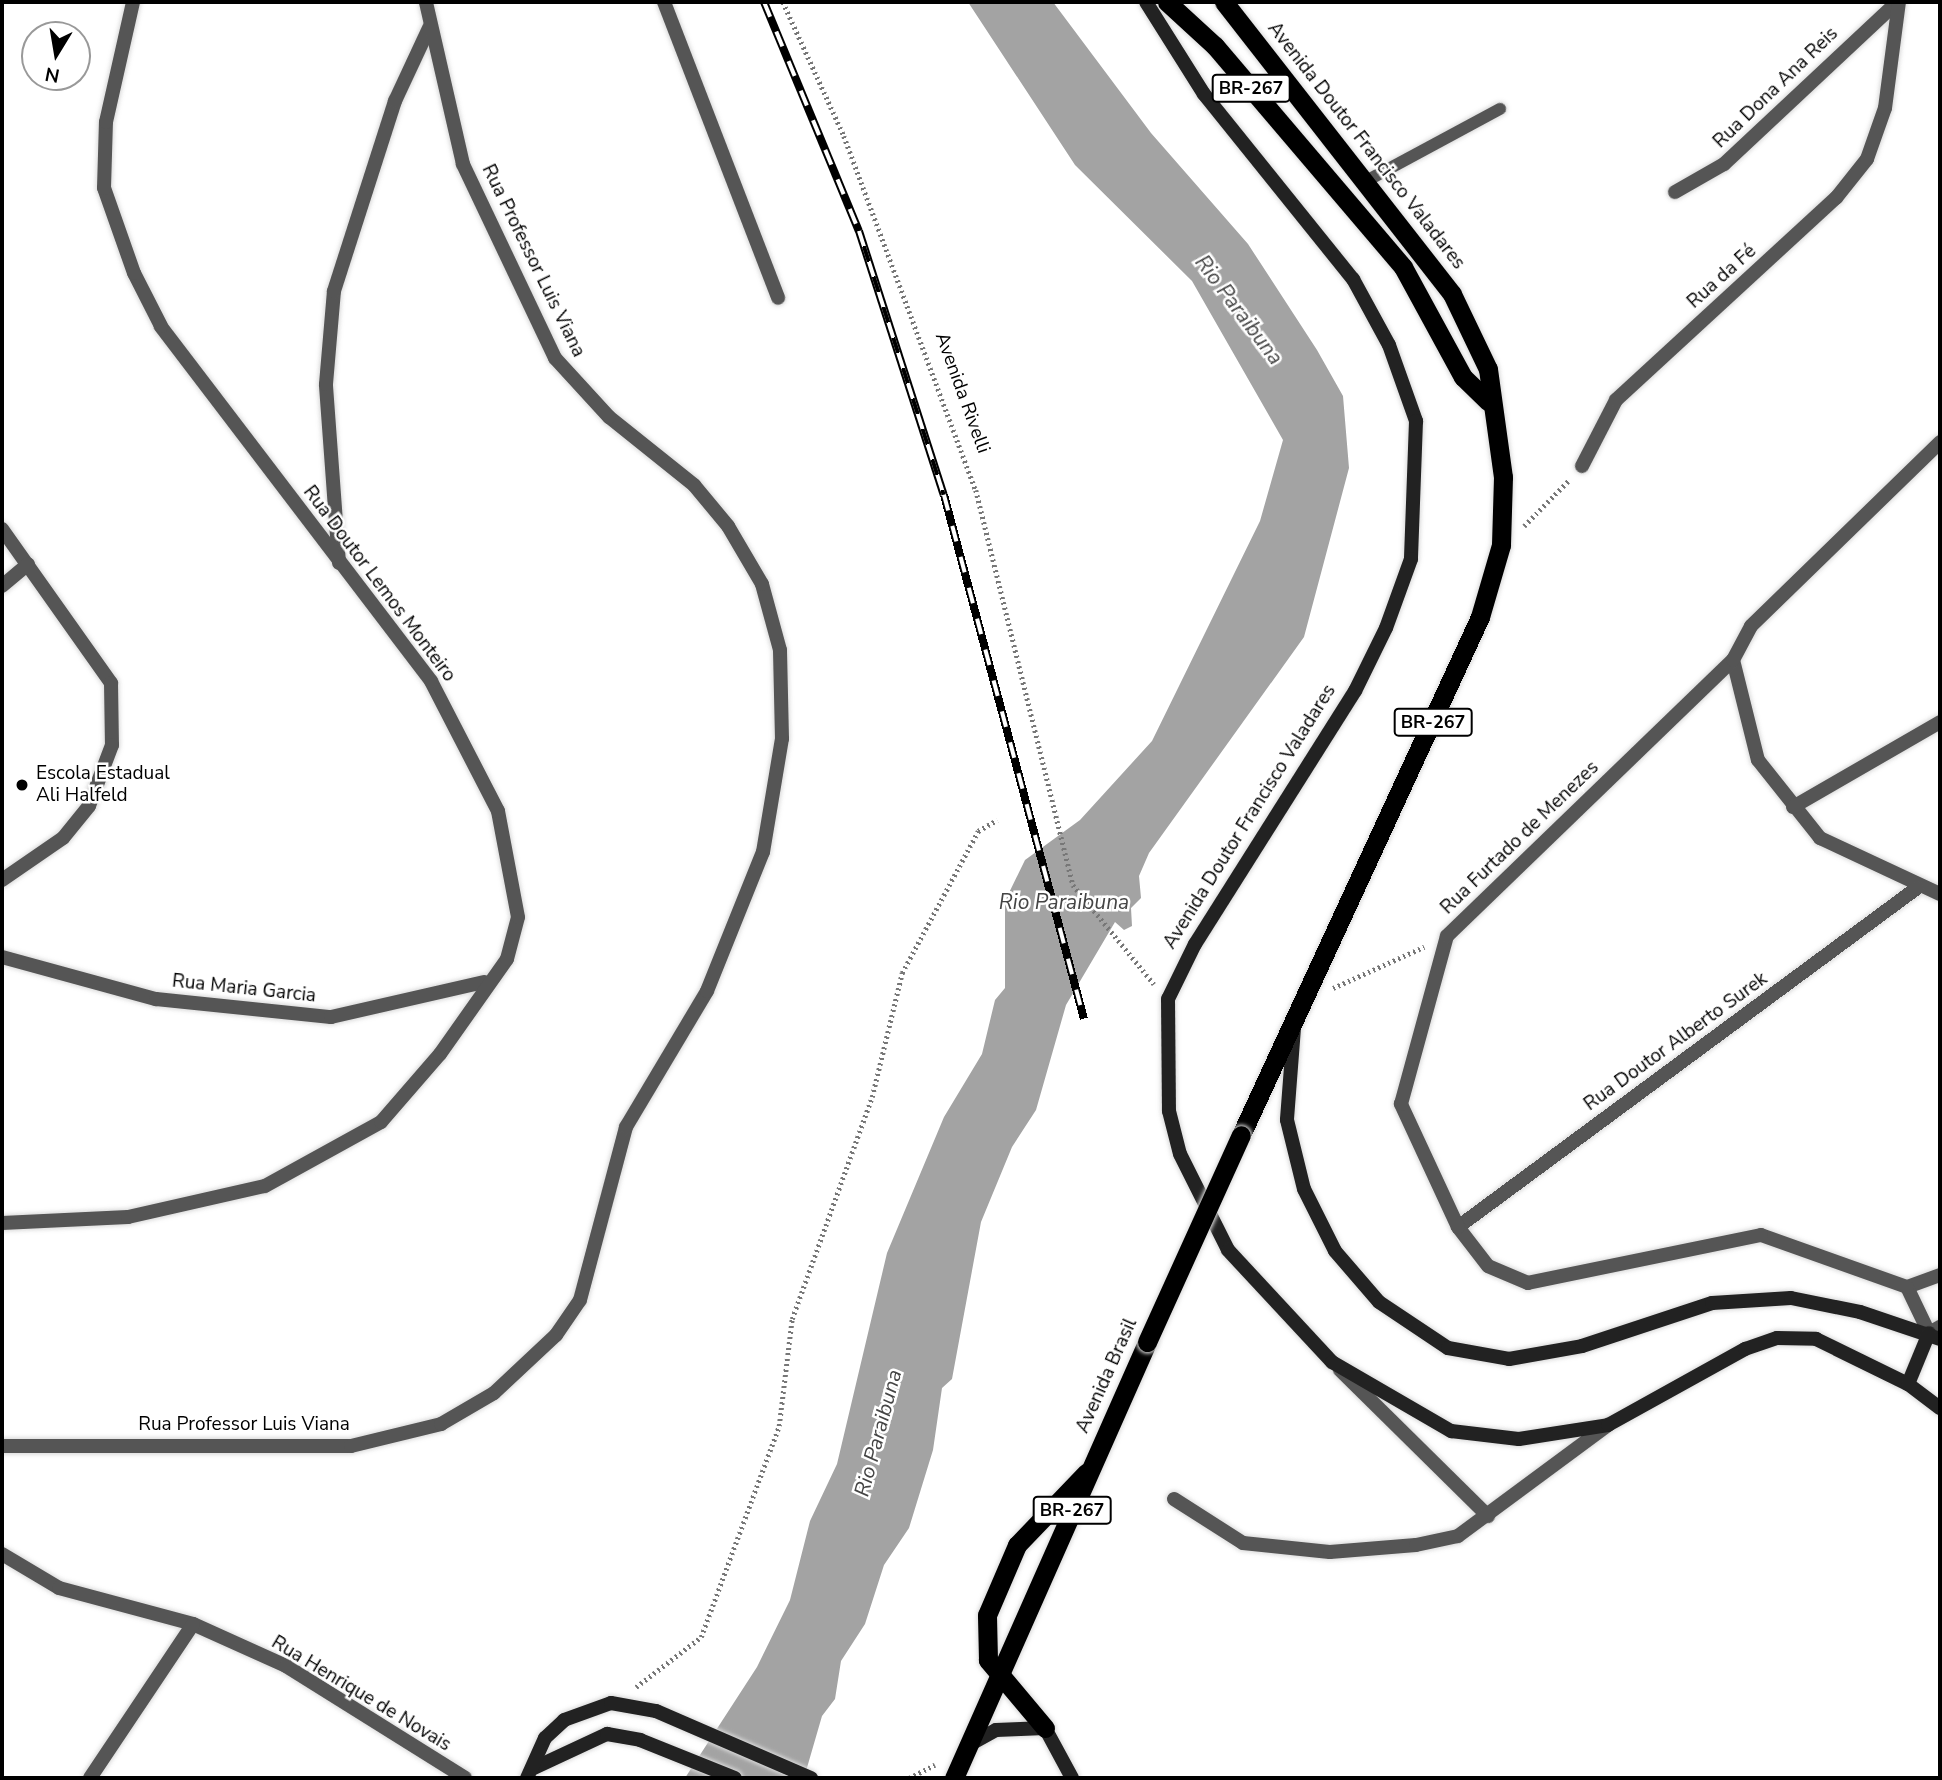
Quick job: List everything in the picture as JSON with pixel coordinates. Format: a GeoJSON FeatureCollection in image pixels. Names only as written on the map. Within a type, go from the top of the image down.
{"type":"FeatureCollection","features":[{"type":"Feature","properties":{"kind":"highway","name":"BR-267"},"geometry":{"type":"LineString","coordinates":[[1167,2],[1215,46],[1403,267],[1463,377],[1488,401]]}},
{"type":"Feature","properties":{"kind":"highway","name":"Avenida Doutor Francisco Valadares"},"geometry":{"type":"LineString","coordinates":[[1224,2],[1368,180],[1452,294],[1488,369],[1488,401],[1503,477],[1501,545],[1480,617],[1294,1027]]}},
{"type":"Feature","properties":{"kind":"highway"},"geometry":{"type":"LineString","coordinates":[[1329,178],[1368,180]]}},
{"type":"Feature","properties":{"kind":"highway","name":"Avenida Brasil"},"geometry":{"type":"LineString","coordinates":[[954,1778],[1089,1470],[1241,1135],[1294,1027]]}},
{"type":"Feature","properties":{"kind":"highway"},"geometry":{"type":"LineString","coordinates":[[1045,1728],[998,1678],[983,1637],[997,1584],[1039,1515],[1089,1470]]}},
{"type":"Feature","properties":{"kind":"main road","name":"Avenida Doutor Francisco Valadares"},"geometry":{"type":"LineString","coordinates":[[1146,2],[1204,94],[1353,279],[1389,345],[1416,421],[1411,559],[1386,628],[1355,691],[1195,944],[1168,999],[1165,1063],[1180,1154],[1228,1250],[1332,1362],[1451,1431],[1519,1439],[1608,1425],[1745,1349],[1777,1338],[1816,1339],[1908,1384],[1940,1408]]}},
{"type":"Feature","properties":{"kind":"main road","name":"Avenida Doutor Francisco Valadares"},"geometry":{"type":"LineString","coordinates":[[1294,1027],[1287,1120],[1304,1189],[1335,1251],[1379,1302],[1448,1348],[1509,1359],[1582,1346],[1712,1303],[1791,1298],[1937,1333]]}},
{"type":"Feature","properties":{"kind":"main road"},"geometry":{"type":"LineString","coordinates":[[1908,1384],[1937,1333]]}},
{"type":"Feature","properties":{"kind":"main road"},"geometry":{"type":"LineString","coordinates":[[531,1773],[545,1738],[564,1720],[611,1703],[656,1711],[811,1778]]}},
{"type":"Feature","properties":{"kind":"main road"},"geometry":{"type":"LineString","coordinates":[[967,1747],[996,1730],[1045,1728],[1072,1778]]}},
{"type":"Feature","properties":{"kind":"main road"},"geometry":{"type":"LineString","coordinates":[[531,1773],[591,1737],[640,1740],[735,1778]]}},
{"type":"Feature","properties":{"kind":"street","name":"Rua Doutor Lemos Monteiro"},"geometry":{"type":"LineString","coordinates":[[2,1223],[128,1217],[265,1186],[381,1122],[440,1054],[484,982],[507,959],[518,917],[498,811],[431,681],[339,564],[161,326],[134,273],[104,188],[106,122],[133,2]]}},
{"type":"Feature","properties":{"kind":"street","name":"Rua Professor Luis Viana"},"geometry":{"type":"LineString","coordinates":[[2,1446],[351,1446],[441,1424],[494,1393],[556,1335],[580,1300],[626,1127],[707,991],[763,852],[782,739],[780,650],[762,584],[729,526],[694,485],[610,417],[555,358],[463,164],[429,28],[426,2]]}},
{"type":"Feature","properties":{"kind":"street"},"geometry":{"type":"LineString","coordinates":[[664,2],[778,298]]}},
{"type":"Feature","properties":{"kind":"street","name":"Rua Dona Ana Reis"},"geometry":{"type":"LineString","coordinates":[[1675,192],[1724,164],[1898,2]]}},
{"type":"Feature","properties":{"kind":"street","name":"Rua da Fé"},"geometry":{"type":"LineString","coordinates":[[1582,466],[1616,400],[1836,198],[1867,159],[1885,108],[1898,2]]}},
{"type":"Feature","properties":{"kind":"street"},"geometry":{"type":"LineString","coordinates":[[339,564],[327,384],[334,291],[395,101],[429,28]]}},
{"type":"Feature","properties":{"kind":"street","name":"Rua Furtado de Menezes"},"geometry":{"type":"LineString","coordinates":[[1907,1287],[1761,1235],[1676,1258],[1528,1283],[1488,1266],[1458,1227],[1401,1104],[1447,936],[1733,660],[1751,626],[1940,442]]}},
{"type":"Feature","properties":{"kind":"street"},"geometry":{"type":"LineString","coordinates":[[2,529],[111,683],[112,745],[89,806],[63,838],[2,880]]}},
{"type":"Feature","properties":{"kind":"street"},"geometry":{"type":"LineString","coordinates":[[2,586],[29,564]]}},
{"type":"Feature","properties":{"kind":"street"},"geometry":{"type":"LineString","coordinates":[[1733,660],[1758,760],[1820,838],[1917,888],[1940,894]]}},
{"type":"Feature","properties":{"kind":"street"},"geometry":{"type":"LineString","coordinates":[[1793,807],[1940,722]]}},
{"type":"Feature","properties":{"kind":"street","name":"Rua Doutor Alberto Surek"},"geometry":{"type":"LineString","coordinates":[[1458,1227],[1917,888]]}},
{"type":"Feature","properties":{"kind":"street","name":"Rua Maria Garcia"},"geometry":{"type":"LineString","coordinates":[[2,957],[156,999],[331,1017],[484,982]]}},
{"type":"Feature","properties":{"kind":"street"},"geometry":{"type":"LineString","coordinates":[[1937,1333],[1907,1287],[1940,1275]]}},
{"type":"Feature","properties":{"kind":"street"},"geometry":{"type":"LineString","coordinates":[[1332,1362],[1488,1516]]}},
{"type":"Feature","properties":{"kind":"street"},"geometry":{"type":"LineString","coordinates":[[1174,1499],[1243,1543],[1331,1552],[1458,1536],[1608,1425]]}},
{"type":"Feature","properties":{"kind":"street","name":"Rua Henrique de Novais"},"geometry":{"type":"LineString","coordinates":[[2,1555],[59,1588],[193,1624],[286,1666],[466,1778]]}},
{"type":"Feature","properties":{"kind":"street"},"geometry":{"type":"LineString","coordinates":[[90,1778],[193,1624]]}},
{"type":"Feature","properties":{"kind":"lane"},"geometry":{"type":"LineString","coordinates":[[1368,180],[1500,109]]}},
{"type":"Feature","properties":{"kind":"path","name":"Avenida Rivelli"},"geometry":{"type":"LineString","coordinates":[[783,2],[844,136],[976,490],[1073,885],[1147,976]]}},
{"type":"Feature","properties":{"kind":"path"},"geometry":{"type":"LineString","coordinates":[[1501,545],[1582,466]]}},
{"type":"Feature","properties":{"kind":"path"},"geometry":{"type":"LineString","coordinates":[[611,1703],[701,1637],[779,1426],[792,1319],[872,1097],[902,973],[978,831],[997,820]]}},
{"type":"Feature","properties":{"kind":"path"},"geometry":{"type":"LineString","coordinates":[[1307,1000],[1447,936]]}},
{"type":"Feature","properties":{"kind":"path"},"geometry":{"type":"LineString","coordinates":[[909,1778],[929,1770]]}},
{"type":"Feature","properties":{"kind":"water","name":"Rio Paraibuna"},"geometry":{"type":"Polygon","coordinates":[[[968,2],[1053,2],[1151,133],[1248,244],[1317,350],[1343,396],[1349,468],[1304,637],[1149,853],[1139,876],[1141,898],[1131,908],[1132,926],[1124,930],[1115,922],[1066,1005],[1036,1110],[1012,1147],[981,1222],[952,1379],[942,1388],[933,1450],[909,1528],[884,1565],[865,1624],[841,1661],[835,1699],[822,1716],[804,1778],[685,1778],[757,1667],[790,1600],[810,1521],[837,1464],[887,1253],[944,1117],[982,1054],[995,1000],[1005,988],[1005,901],[1025,860],[1080,820],[1152,741],[1260,521],[1283,440],[1192,281],[1075,165],[968,2]]]}},
{"type":"Feature","properties":{"kind":"railway"},"geometry":{"type":"LineString","coordinates":[[764,2],[859,231],[944,495],[1084,1019]]}},
{"type":"Feature","properties":{"kind":"place","name":"Escola Estadual Ali Halfeld"},"geometry":{"type":"Point","coordinates":[22,785]}}]}
